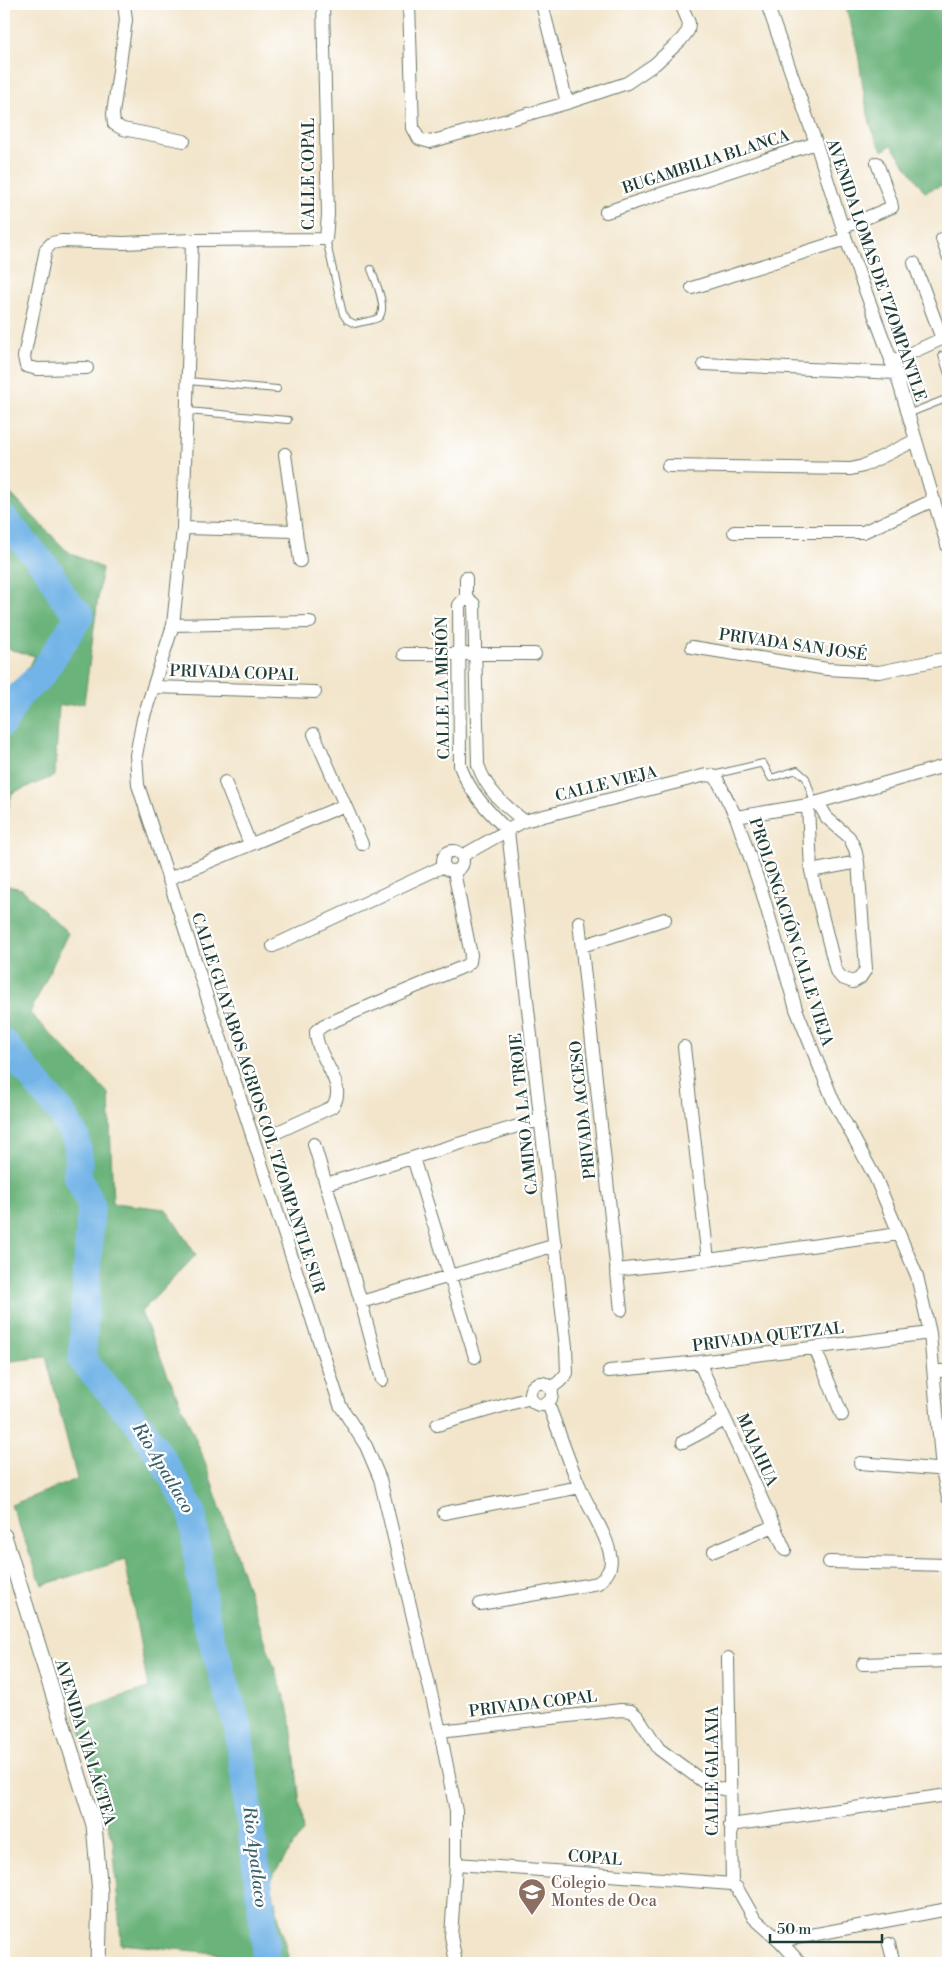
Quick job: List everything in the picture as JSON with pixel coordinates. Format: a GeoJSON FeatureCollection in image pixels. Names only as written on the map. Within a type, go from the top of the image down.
{"type":"FeatureCollection","features":[{"type":"Feature","properties":{"kind":"street"},"geometry":{"type":"LineString","coordinates":[[124,4],[126,20],[113,114],[114,124],[123,129],[184,141]]}},
{"type":"Feature","properties":{"kind":"street","name":"CALLE COPAL"},"geometry":{"type":"LineString","coordinates":[[87,368],[37,369],[26,366],[24,356],[46,249],[52,243],[62,241],[326,239],[328,214],[322,4]]}},
{"type":"Feature","properties":{"kind":"street"},"geometry":{"type":"LineString","coordinates":[[408,4],[413,128],[419,139],[430,142],[567,103],[627,83],[655,64],[688,31],[689,22],[681,4]]}},
{"type":"Feature","properties":{"kind":"street"},"geometry":{"type":"LineString","coordinates":[[542,4],[567,103]]}},
{"type":"Feature","properties":{"kind":"street","name":"AVENIDA LOMAS DE TZOMPANTLE"},"geometry":{"type":"LineString","coordinates":[[767,4],[816,143],[844,234],[894,368],[948,548]]}},
{"type":"Feature","properties":{"kind":"street","name":"BUGAMBILIA BLANCA"},"geometry":{"type":"LineString","coordinates":[[606,212],[816,143]]}},
{"type":"Feature","properties":{"kind":"street"},"geometry":{"type":"LineString","coordinates":[[692,288],[844,234],[892,207],[877,163]]}},
{"type":"Feature","properties":{"kind":"street"},"geometry":{"type":"LineString","coordinates":[[942,239],[948,256]]}},
{"type":"Feature","properties":{"kind":"street","name":"CALLE GUAYABOS AGRIOS COL TZOMPANTLE SUR"},"geometry":{"type":"LineString","coordinates":[[192,240],[183,528],[173,625],[143,719],[136,755],[138,785],[340,1405],[366,1446],[380,1479],[440,1731],[456,1811],[456,1864],[451,1936],[456,1963]]}},
{"type":"Feature","properties":{"kind":"street"},"geometry":{"type":"LineString","coordinates":[[704,364],[894,368],[945,338],[914,263]]}},
{"type":"Feature","properties":{"kind":"street"},"geometry":{"type":"LineString","coordinates":[[668,466],[851,469],[863,466],[916,440]]}},
{"type":"Feature","properties":{"kind":"street"},"geometry":{"type":"LineString","coordinates":[[285,454],[300,561]]}},
{"type":"Feature","properties":{"kind":"street"},"geometry":{"type":"LineString","coordinates":[[734,532],[863,532],[934,500]]}},
{"type":"Feature","properties":{"kind":"street"},"geometry":{"type":"LineString","coordinates":[[183,528],[296,531]]}},
{"type":"Feature","properties":{"kind":"street"},"geometry":{"type":"LineString","coordinates":[[466,578],[466,597]]}},
{"type":"Feature","properties":{"kind":"street","name":"CALLE LA MISIÓN"},"geometry":{"type":"LineString","coordinates":[[508,831],[476,798],[460,766],[459,604],[466,597],[474,604],[478,765],[483,780],[498,798],[524,821]]}},
{"type":"Feature","properties":{"kind":"street"},"geometry":{"type":"LineString","coordinates":[[173,625],[310,622]]}},
{"type":"Feature","properties":{"kind":"street","name":"PRIVADA SAN JOSÉ"},"geometry":{"type":"LineString","coordinates":[[692,647],[827,668],[879,672],[948,658]]}},
{"type":"Feature","properties":{"kind":"street"},"geometry":{"type":"LineString","coordinates":[[404,654],[535,654]]}},
{"type":"Feature","properties":{"kind":"street","name":"PRIVADA COPAL"},"geometry":{"type":"LineString","coordinates":[[153,687],[314,692]]}},
{"type":"Feature","properties":{"kind":"street"},"geometry":{"type":"LineString","coordinates":[[314,734],[362,844]]}},
{"type":"Feature","properties":{"kind":"street"},"geometry":{"type":"LineString","coordinates":[[736,817],[814,803],[948,765]]}},
{"type":"Feature","properties":{"kind":"street","name":"CALLE VIEJA"},"geometry":{"type":"LineString","coordinates":[[449,869],[460,869],[463,863],[462,856],[524,821],[706,775],[711,776]]}},
{"type":"Feature","properties":{"kind":"street","name":"PROLONGACIÓN CALLE VIEJA"},"geometry":{"type":"LineString","coordinates":[[711,776],[717,779],[736,817],[762,892],[796,1009],[833,1100],[876,1179],[917,1276],[930,1333],[948,1498]]}},
{"type":"Feature","properties":{"kind":"street"},"geometry":{"type":"LineString","coordinates":[[469,786],[483,780]]}},
{"type":"Feature","properties":{"kind":"street"},"geometry":{"type":"LineString","coordinates":[[225,782],[250,844]]}},
{"type":"Feature","properties":{"kind":"street"},"geometry":{"type":"LineString","coordinates":[[814,803],[848,837],[855,849],[858,862],[866,969],[860,978],[853,982],[842,978],[836,970],[811,871],[814,803]]}},
{"type":"Feature","properties":{"kind":"street"},"geometry":{"type":"LineString","coordinates":[[168,879],[345,805]]}},
{"type":"Feature","properties":{"kind":"street","name":"CAMINO A LA TROJE"},"geometry":{"type":"LineString","coordinates":[[508,831],[566,1347],[567,1373],[560,1382],[551,1388]]}},
{"type":"Feature","properties":{"kind":"street"},"geometry":{"type":"LineString","coordinates":[[811,871],[858,862]]}},
{"type":"Feature","properties":{"kind":"street"},"geometry":{"type":"LineString","coordinates":[[271,1135],[332,1107],[337,1100],[338,1090],[316,1040],[316,1031],[324,1025],[465,966],[470,962],[471,955],[449,869],[273,946]]}},
{"type":"Feature","properties":{"kind":"street"},"geometry":{"type":"LineString","coordinates":[[582,946],[665,919]]}},
{"type":"Feature","properties":{"kind":"street","name":"PRIVADA ACCESO"},"geometry":{"type":"LineString","coordinates":[[579,922],[621,1310]]}},
{"type":"Feature","properties":{"kind":"street"},"geometry":{"type":"LineString","coordinates":[[684,1047],[708,1260]]}},
{"type":"Feature","properties":{"kind":"street"},"geometry":{"type":"LineString","coordinates":[[326,1184],[541,1119]]}},
{"type":"Feature","properties":{"kind":"street"},"geometry":{"type":"LineString","coordinates":[[314,1144],[382,1380]]}},
{"type":"Feature","properties":{"kind":"street"},"geometry":{"type":"LineString","coordinates":[[413,1158],[475,1357]]}},
{"type":"Feature","properties":{"kind":"street"},"geometry":{"type":"LineString","coordinates":[[616,1270],[708,1260],[899,1234]]}},
{"type":"Feature","properties":{"kind":"street"},"geometry":{"type":"LineString","coordinates":[[361,1302],[556,1245]]}},
{"type":"Feature","properties":{"kind":"street","name":"PRIVADA QUETZAL"},"geometry":{"type":"LineString","coordinates":[[609,1371],[699,1362],[930,1333]]}},
{"type":"Feature","properties":{"kind":"street"},"geometry":{"type":"LineString","coordinates":[[815,1348],[842,1415]]}},
{"type":"Feature","properties":{"kind":"street","name":"MAJAHUA"},"geometry":{"type":"LineString","coordinates":[[699,1362],[785,1550]]}},
{"type":"Feature","properties":{"kind":"street"},"geometry":{"type":"LineString","coordinates":[[934,1371],[948,1371]]}},
{"type":"Feature","properties":{"kind":"street"},"geometry":{"type":"LineString","coordinates":[[541,1382],[551,1388],[552,1398],[548,1404],[541,1406],[534,1404],[530,1398],[530,1390],[534,1385],[541,1382]]}},
{"type":"Feature","properties":{"kind":"street"},"geometry":{"type":"LineString","coordinates":[[437,1425],[530,1398]]}},
{"type":"Feature","properties":{"kind":"street"},"geometry":{"type":"LineString","coordinates":[[480,1604],[598,1584],[607,1576],[611,1567],[610,1554],[580,1488],[548,1404]]}},
{"type":"Feature","properties":{"kind":"street"},"geometry":{"type":"LineString","coordinates":[[683,1442],[726,1420]]}},
{"type":"Feature","properties":{"kind":"street"},"geometry":{"type":"LineString","coordinates":[[860,1463],[945,1470]]}},
{"type":"Feature","properties":{"kind":"street"},"geometry":{"type":"LineString","coordinates":[[444,1513],[580,1488]]}},
{"type":"Feature","properties":{"kind":"street"},"geometry":{"type":"LineString","coordinates":[[714,1551],[774,1526]]}},
{"type":"Feature","properties":{"kind":"street","name":"AVENIDA VÍA LÁCTEA"},"geometry":{"type":"LineString","coordinates":[[4,1536],[94,1825],[100,1893],[98,1963]]}},
{"type":"Feature","properties":{"kind":"street"},"geometry":{"type":"LineString","coordinates":[[829,1562],[948,1565]]}},
{"type":"Feature","properties":{"kind":"street","name":"CALLE GALAXIA"},"geometry":{"type":"LineString","coordinates":[[728,1658],[732,1884]]}},
{"type":"Feature","properties":{"kind":"street"},"geometry":{"type":"LineString","coordinates":[[862,1664],[948,1662]]}},
{"type":"Feature","properties":{"kind":"street","name":"PRIVADA COPAL"},"geometry":{"type":"LineString","coordinates":[[440,1731],[621,1710],[631,1711],[638,1717],[659,1750],[709,1786],[731,1791]]}},
{"type":"Feature","properties":{"kind":"street"},"geometry":{"type":"LineString","coordinates":[[730,1825],[948,1795]]}},
{"type":"Feature","properties":{"kind":"street","name":"COPAL"},"geometry":{"type":"LineString","coordinates":[[456,1864],[732,1884]]}},
{"type":"Feature","properties":{"kind":"street"},"geometry":{"type":"LineString","coordinates":[[732,1884],[737,1888],[754,1918],[780,1941],[800,1963]]}},
{"type":"Feature","properties":{"kind":"street"},"geometry":{"type":"LineString","coordinates":[[780,1941],[948,1909]]}},
{"type":"Feature","properties":{"kind":"street"},"geometry":{"type":"LineString","coordinates":[[889,1944],[894,1963]]}},
{"type":"Feature","properties":{"kind":"lane"},"geometry":{"type":"LineString","coordinates":[[326,239],[343,314],[355,324],[378,318],[382,312],[383,305],[371,270]]}},
{"type":"Feature","properties":{"kind":"lane"},"geometry":{"type":"LineString","coordinates":[[942,355],[948,374]]}},
{"type":"Feature","properties":{"kind":"lane"},"geometry":{"type":"LineString","coordinates":[[188,381],[277,389]]}},
{"type":"Feature","properties":{"kind":"lane"},"geometry":{"type":"LineString","coordinates":[[908,414],[948,398]]}},
{"type":"Feature","properties":{"kind":"lane"},"geometry":{"type":"LineString","coordinates":[[188,411],[288,420]]}},
{"type":"Feature","properties":{"kind":"lane"},"geometry":{"type":"LineString","coordinates":[[711,776],[763,763],[771,778],[797,770],[806,778],[814,803]]}},
{"type":"Feature","properties":{"kind":"green space"},"geometry":{"type":"Polygon","coordinates":[[[845,4],[948,4],[948,185],[925,192],[891,145],[883,151],[877,141],[868,116],[857,49],[845,4]]]}},
{"type":"Feature","properties":{"kind":"green space"},"geometry":{"type":"Polygon","coordinates":[[[4,487],[68,552],[102,568],[84,703],[59,706],[55,776],[12,793],[7,814],[4,814],[4,706],[35,656],[4,648],[4,487]]]}},
{"type":"Feature","properties":{"kind":"green space"},"geometry":{"type":"Polygon","coordinates":[[[4,885],[22,889],[68,933],[30,1013],[109,1094],[113,1203],[166,1209],[196,1255],[141,1312],[202,1454],[290,1714],[303,1831],[270,1880],[288,1956],[287,1963],[226,1963],[226,1954],[121,1944],[113,1841],[75,1711],[148,1688],[125,1560],[42,1585],[11,1505],[77,1479],[46,1357],[4,1362],[4,885]]]}},
{"type":"Feature","properties":{"kind":"waterway","name":"Rio Apatlaco"},"geometry":{"type":"LineString","coordinates":[[4,519],[49,571],[63,597],[80,615],[41,675],[18,696],[4,722]]}},
{"type":"Feature","properties":{"kind":"waterway","name":"Rio Apatlaco"},"geometry":{"type":"LineString","coordinates":[[4,1043],[59,1110],[76,1138],[79,1159],[77,1174],[91,1205],[82,1360],[138,1423],[164,1462],[192,1512],[205,1616],[238,1727],[266,1944],[264,1963]]}},
{"type":"Feature","properties":{"kind":"place","name":"Colegio Montes de Oca"},"geometry":{"type":"Point","coordinates":[532,1916]}}]}
